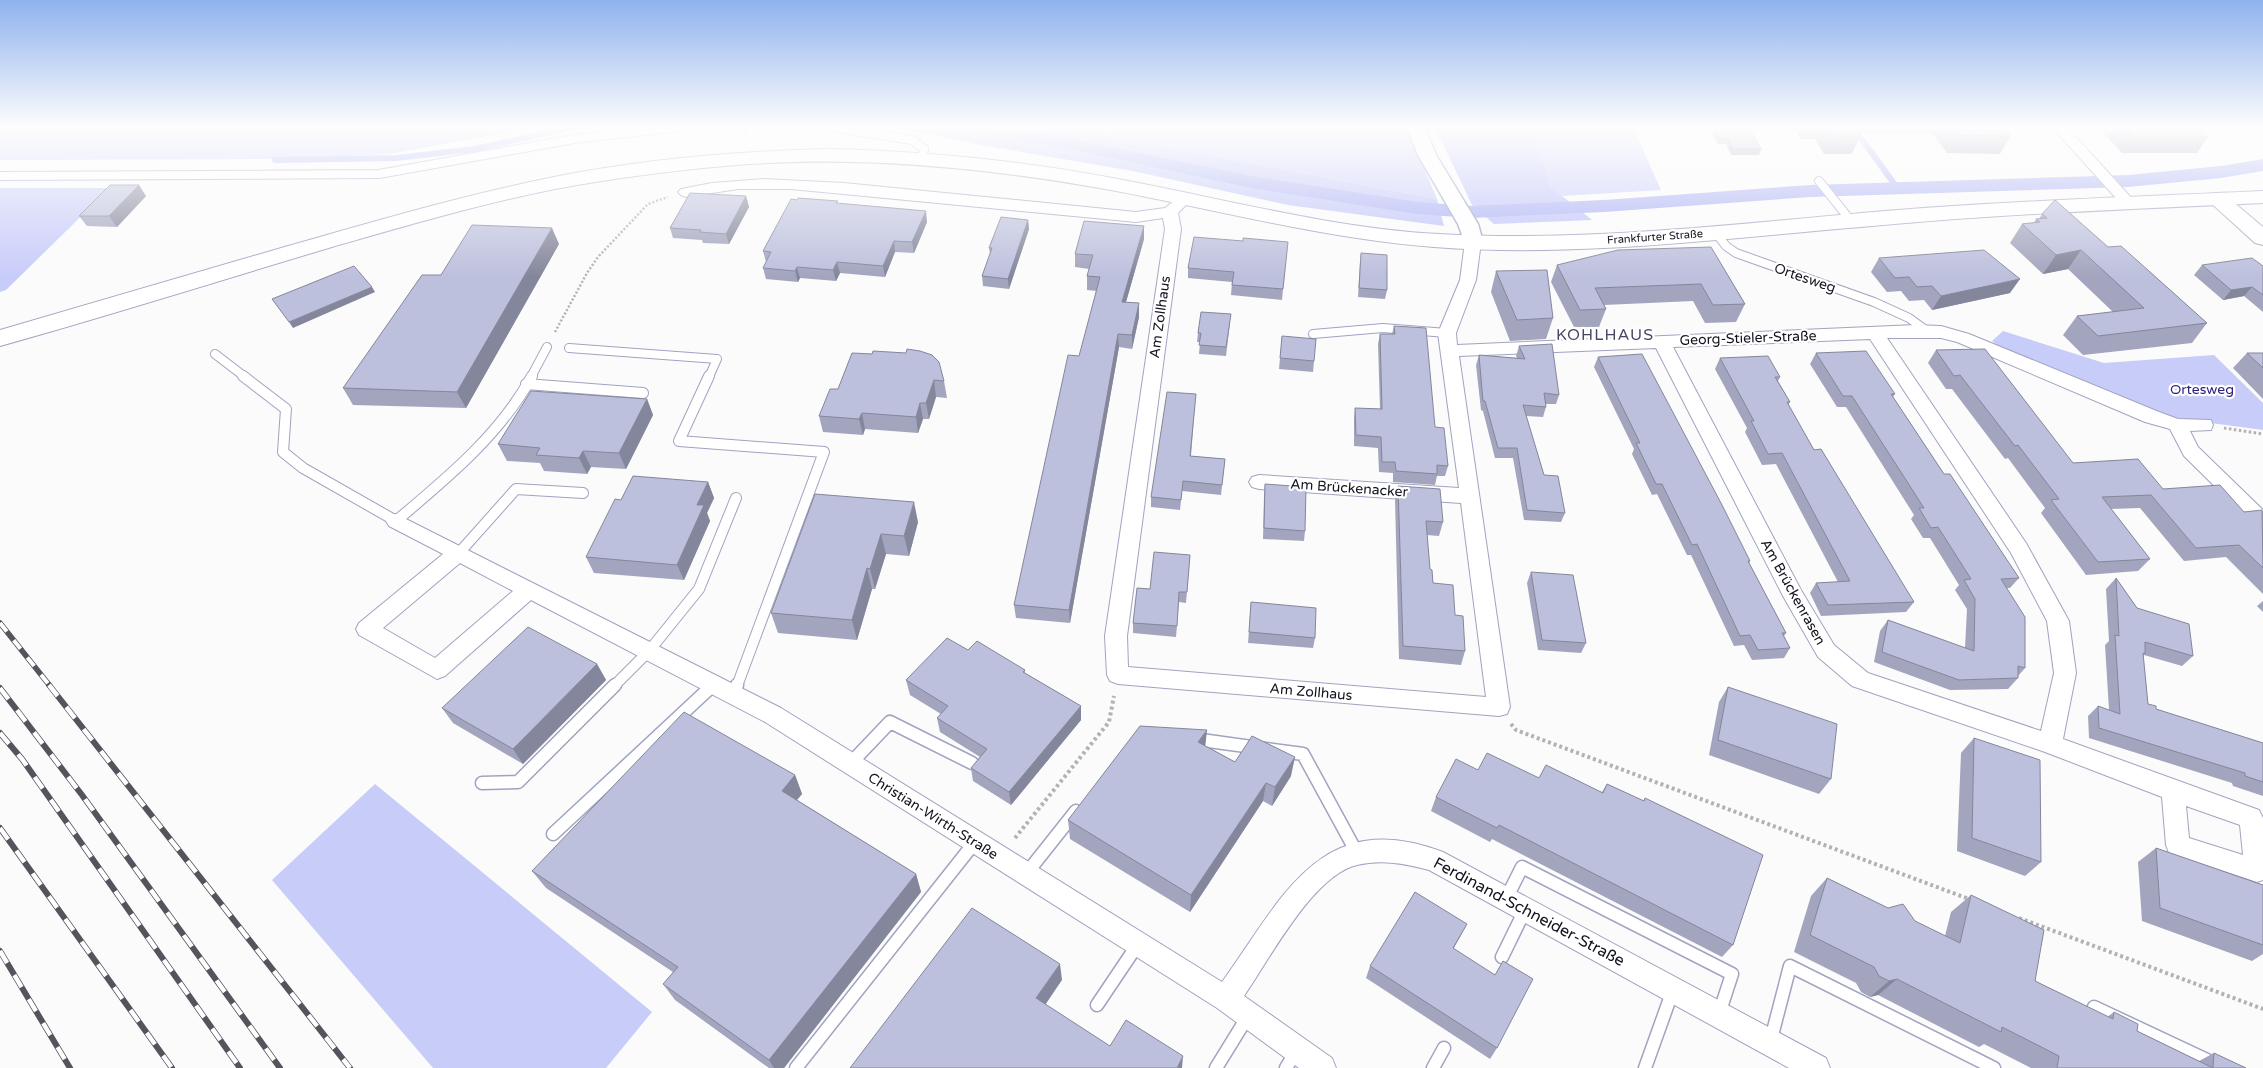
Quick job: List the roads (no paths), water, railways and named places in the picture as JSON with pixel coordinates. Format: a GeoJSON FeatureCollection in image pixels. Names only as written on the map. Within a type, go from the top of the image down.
{"type":"FeatureCollection","features":[{"type":"Feature","properties":{"kind":"main road","name":"Frankfurter Straße"},"geometry":{"type":"LineString","coordinates":[[0,338],[409,218],[556,183],[592,177]]}},
{"type":"Feature","properties":{"kind":"main road","name":"Frankfurter Straße"},"geometry":{"type":"LineString","coordinates":[[1065,177],[1176,205],[1380,234],[1470,233],[1627,240],[1955,212],[2263,197]]}},
{"type":"Feature","properties":{"kind":"main road"},"geometry":{"type":"LineString","coordinates":[[2218,199],[2263,238]]}},
{"type":"Feature","properties":{"kind":"street"},"geometry":{"type":"LineString","coordinates":[[1439,177],[1470,233],[1468,280],[1448,342],[1470,496]]}},
{"type":"Feature","properties":{"kind":"street"},"geometry":{"type":"LineString","coordinates":[[2104,177],[2129,204]]}},
{"type":"Feature","properties":{"kind":"street","name":"Frankfurter Straße"},"geometry":{"type":"LineString","coordinates":[[686,192],[722,186],[790,185],[853,189],[1136,217],[1176,205]]}},
{"type":"Feature","properties":{"kind":"street","name":"Am Zollhaus"},"geometry":{"type":"LineString","coordinates":[[1176,205],[1116,636],[1118,676],[1499,707],[1470,496]]}},
{"type":"Feature","properties":{"kind":"street","name":"Georg-Stieler-Straße"},"geometry":{"type":"LineString","coordinates":[[1448,342],[1662,342],[1927,331]]}},
{"type":"Feature","properties":{"kind":"street","name":"Ortesweg"},"geometry":{"type":"LineString","coordinates":[[1927,331],[1955,335],[1980,344],[2128,407],[2177,425],[2204,425]]}},
{"type":"Feature","properties":{"kind":"street"},"geometry":{"type":"LineString","coordinates":[[1874,334],[2020,548],[2058,621],[2065,673],[2050,744]]}},
{"type":"Feature","properties":{"kind":"street","name":"Am Brückenrasen"},"geometry":{"type":"LineString","coordinates":[[1662,342],[1793,596],[1826,651],[1860,680],[2050,744],[2173,791],[2257,820],[2257,871],[2178,845],[2173,791]]}},
{"type":"Feature","properties":{"kind":"street"},"geometry":{"type":"LineString","coordinates":[[2177,425],[2191,451],[2263,522]]}},
{"type":"Feature","properties":{"kind":"street","name":"Am Brückenacker"},"geometry":{"type":"LineString","coordinates":[[1259,482],[1470,496]]}},
{"type":"Feature","properties":{"kind":"street","name":"Christian-Wirth-Straße"},"geometry":{"type":"LineString","coordinates":[[396,521],[773,715],[1226,999],[1248,1015],[1292,1059],[1322,1068]]}},
{"type":"Feature","properties":{"kind":"street"},"geometry":{"type":"LineString","coordinates":[[459,553],[367,629],[437,670],[529,589]]}},
{"type":"Feature","properties":{"kind":"street","name":"Ferdinand-Schneider-Straße"},"geometry":{"type":"LineString","coordinates":[[1226,999],[1300,891],[1328,865],[1357,853],[1392,850],[1434,860],[1816,1068]]}},
{"type":"Feature","properties":{"kind":"lane"},"geometry":{"type":"LineString","coordinates":[[1819,181],[1851,221]]}},
{"type":"Feature","properties":{"kind":"lane","name":"Ortesweg"},"geometry":{"type":"LineString","coordinates":[[1716,233],[1726,246],[1736,253],[1874,302],[1909,318],[1927,331]]}},
{"type":"Feature","properties":{"kind":"lane"},"geometry":{"type":"LineString","coordinates":[[1313,334],[1383,328],[1448,342]]}},
{"type":"Feature","properties":{"kind":"lane"},"geometry":{"type":"LineString","coordinates":[[215,354],[286,409],[283,452],[303,468],[396,521],[450,476],[485,442],[518,399],[547,347]]}},
{"type":"Feature","properties":{"kind":"lane"},"geometry":{"type":"LineString","coordinates":[[569,348],[717,359],[679,441],[824,452],[733,696]]}},
{"type":"Feature","properties":{"kind":"lane"},"geometry":{"type":"LineString","coordinates":[[526,384],[643,393]]}},
{"type":"Feature","properties":{"kind":"lane"},"geometry":{"type":"LineString","coordinates":[[459,553],[516,489],[583,494]]}},
{"type":"Feature","properties":{"kind":"lane"},"geometry":{"type":"LineString","coordinates":[[482,783],[518,782],[649,651],[699,589],[736,498]]}},
{"type":"Feature","properties":{"kind":"lane"},"geometry":{"type":"LineString","coordinates":[[554,834],[713,685]]}},
{"type":"Feature","properties":{"kind":"lane"},"geometry":{"type":"LineString","coordinates":[[850,764],[890,722],[972,763]]}},
{"type":"Feature","properties":{"kind":"lane"},"geometry":{"type":"LineString","coordinates":[[1186,738],[1303,754],[1357,853]]}},
{"type":"Feature","properties":{"kind":"lane"},"geometry":{"type":"LineString","coordinates":[[1026,874],[1086,798]]}},
{"type":"Feature","properties":{"kind":"lane"},"geometry":{"type":"LineString","coordinates":[[796,1068],[975,842]]}},
{"type":"Feature","properties":{"kind":"lane"},"geometry":{"type":"LineString","coordinates":[[1502,957],[1516,904],[1522,867],[1732,974],[1718,1015]]}},
{"type":"Feature","properties":{"kind":"lane"},"geometry":{"type":"LineString","coordinates":[[1097,1005],[1138,944]]}},
{"type":"Feature","properties":{"kind":"lane"},"geometry":{"type":"LineString","coordinates":[[1770,1043],[1790,966],[1994,1068]]}},
{"type":"Feature","properties":{"kind":"lane"},"geometry":{"type":"LineString","coordinates":[[1644,1068],[1673,990]]}},
{"type":"Feature","properties":{"kind":"lane"},"geometry":{"type":"LineString","coordinates":[[2094,1007],[2224,1068]]}},
{"type":"Feature","properties":{"kind":"lane"},"geometry":{"type":"LineString","coordinates":[[1216,1068],[1248,1015]]}},
{"type":"Feature","properties":{"kind":"lane"},"geometry":{"type":"LineString","coordinates":[[1433,1068],[1444,1048]]}},
{"type":"Feature","properties":{"kind":"waterway"},"geometry":{"type":"LineString","coordinates":[[1227,177],[1417,208],[1471,212],[1604,206],[1810,191],[2128,181],[2171,177]]}},
{"type":"Feature","properties":{"kind":"waterway"},"geometry":{"type":"LineString","coordinates":[[1889,177],[1898,189]]}},
{"type":"Feature","properties":{"kind":"railway"},"geometry":{"type":"LineString","coordinates":[[0,623],[50,686]]}},
{"type":"Feature","properties":{"kind":"railway"},"geometry":{"type":"LineString","coordinates":[[49,685],[350,1068]]}},
{"type":"Feature","properties":{"kind":"railway"},"geometry":{"type":"LineString","coordinates":[[0,688],[82,795],[280,1068]]}},
{"type":"Feature","properties":{"kind":"railway"},"geometry":{"type":"LineString","coordinates":[[0,733],[22,759],[240,1068]]}},
{"type":"Feature","properties":{"kind":"railway"},"geometry":{"type":"LineString","coordinates":[[0,828],[172,1068]]}},
{"type":"Feature","properties":{"kind":"railway"},"geometry":{"type":"LineString","coordinates":[[0,951],[70,1068]]}},
{"type":"Feature","properties":{"kind":"district","name":"KOHLHAUS"},"geometry":{"type":"Point","coordinates":[1605,335]}}]}
